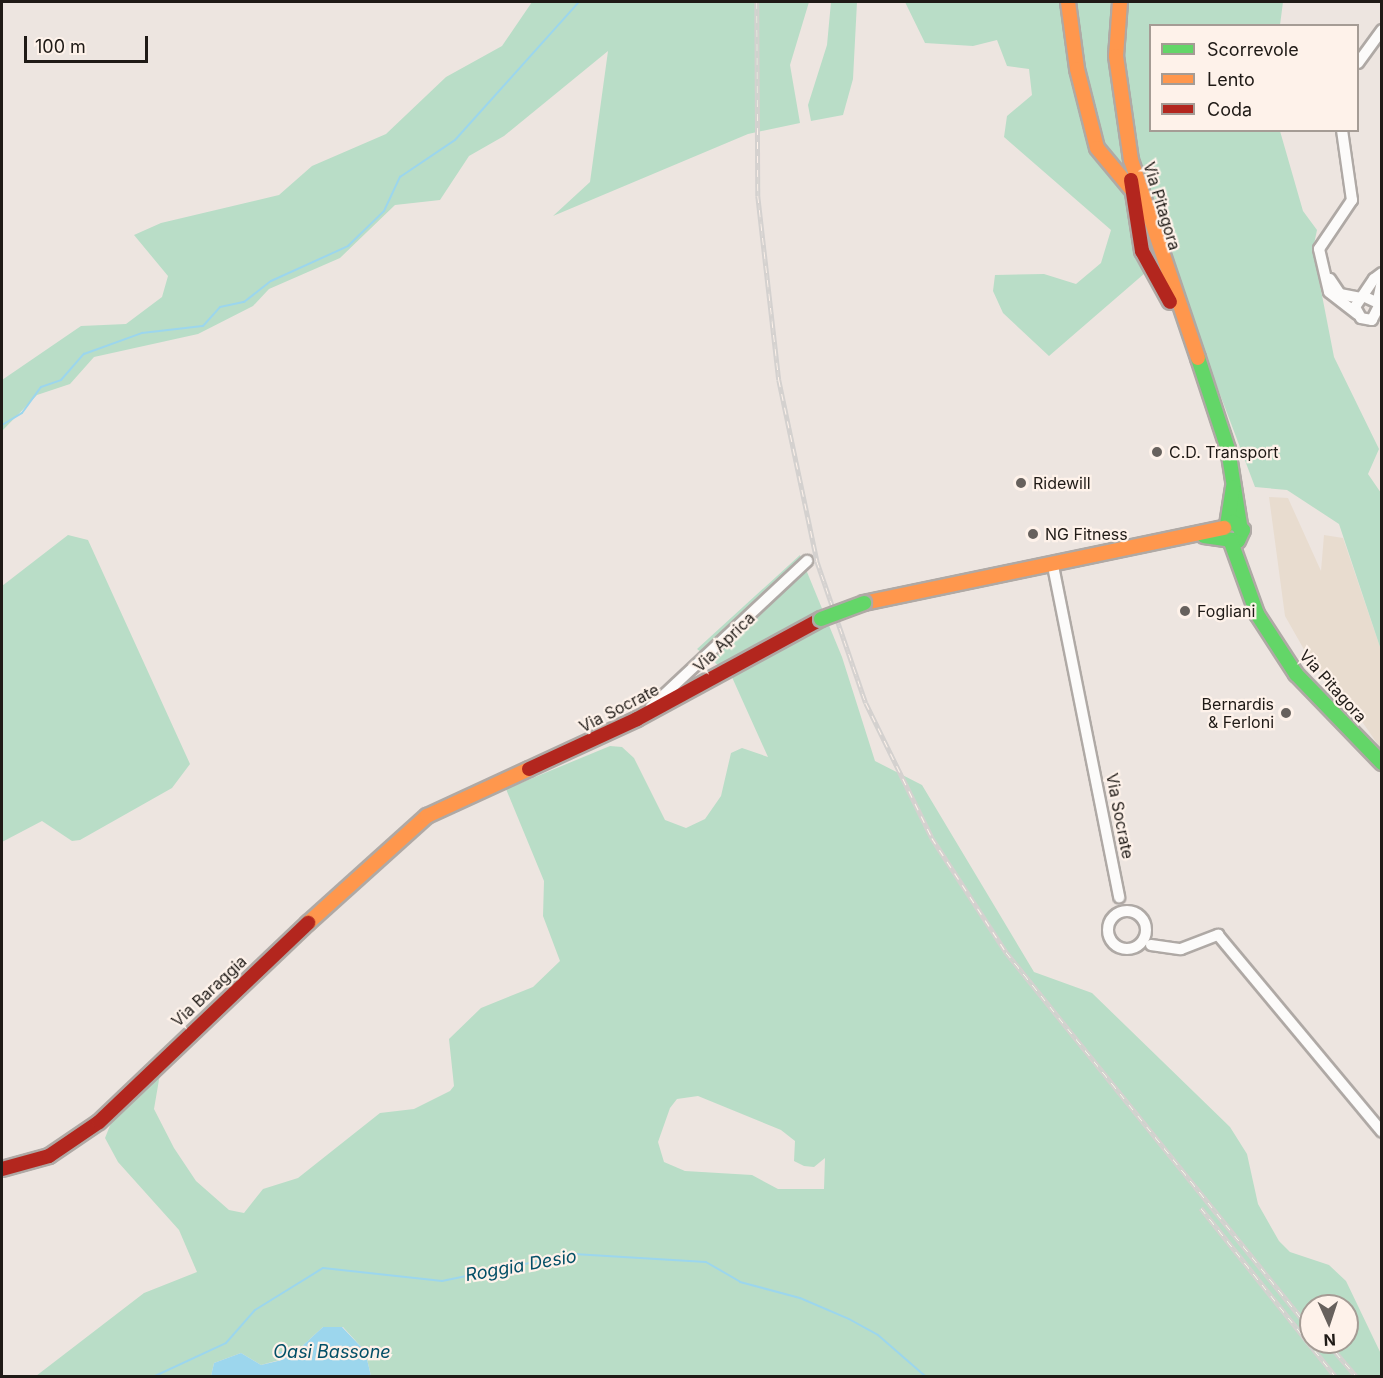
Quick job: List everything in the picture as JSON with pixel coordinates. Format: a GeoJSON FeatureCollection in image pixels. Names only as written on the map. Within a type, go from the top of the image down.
{"type":"FeatureCollection","features":[{"type":"Feature","properties":{"kind":"street"},"geometry":{"type":"LineString","coordinates":[[1068,2],[1077,69],[1097,148],[1131,189]]}},
{"type":"Feature","properties":{"kind":"street"},"geometry":{"type":"LineString","coordinates":[[1120,2],[1116,56],[1131,160]]}},
{"type":"Feature","properties":{"kind":"street"},"geometry":{"type":"LineString","coordinates":[[1359,62],[1382,30]]}},
{"type":"Feature","properties":{"kind":"street"},"geometry":{"type":"LineString","coordinates":[[1342,132],[1352,200],[1320,242],[1332,298],[1357,314],[1377,322],[1382,281]]}},
{"type":"Feature","properties":{"kind":"street","name":"Via Pitagora"},"geometry":{"type":"LineString","coordinates":[[1131,160],[1131,189],[1139,242],[1145,259],[1180,319]]}},
{"type":"Feature","properties":{"kind":"street","name":"Via Pitagora"},"geometry":{"type":"LineString","coordinates":[[1131,160],[1180,319],[1234,479],[1231,533],[1257,614],[1296,674],[1382,763]]}},
{"type":"Feature","properties":{"kind":"street"},"geometry":{"type":"LineString","coordinates":[[1139,242],[1155,239]]}},
{"type":"Feature","properties":{"kind":"street"},"geometry":{"type":"LineString","coordinates":[[1145,259],[1151,261],[1159,253]]}},
{"type":"Feature","properties":{"kind":"street"},"geometry":{"type":"LineString","coordinates":[[1324,268],[1340,294],[1362,297],[1380,306]]}},
{"type":"Feature","properties":{"kind":"street"},"geometry":{"type":"LineString","coordinates":[[1357,314],[1362,297],[1382,273]]}},
{"type":"Feature","properties":{"kind":"street"},"geometry":{"type":"LineString","coordinates":[[1053,566],[1199,535],[1231,533]]}},
{"type":"Feature","properties":{"kind":"street","name":"Via Aprica"},"geometry":{"type":"LineString","coordinates":[[637,719],[807,561]]}},
{"type":"Feature","properties":{"kind":"street","name":"Via Socrate"},"geometry":{"type":"LineString","coordinates":[[427,816],[637,719],[820,620],[864,603],[1053,566],[1119,897]]}},
{"type":"Feature","properties":{"kind":"street","name":"Via Baraggia"},"geometry":{"type":"LineString","coordinates":[[2,1169],[49,1156],[99,1122],[227,996],[427,816]]}},
{"type":"Feature","properties":{"kind":"street"},"geometry":{"type":"LineString","coordinates":[[1119,897],[1130,911],[1140,915],[1151,945]]}},
{"type":"Feature","properties":{"kind":"street"},"geometry":{"type":"LineString","coordinates":[[1119,897],[1115,915],[1108,928],[1112,942],[1121,948],[1151,945],[1181,949],[1218,935],[1382,1132]]}},
{"type":"Feature","properties":{"kind":"street"},"geometry":{"type":"LineString","coordinates":[[1115,915],[1130,911]]}},
{"type":"Feature","properties":{"kind":"street"},"geometry":{"type":"LineString","coordinates":[[1136,947],[1146,929]]}},
{"type":"Feature","properties":{"kind":"shaded area"},"geometry":{"type":"Polygon","coordinates":[[[1269,497],[1288,498],[1321,571],[1324,535],[1343,538],[1381,650],[1381,749],[1338,687],[1314,667],[1285,616],[1269,497]]]}},
{"type":"Feature","properties":{"kind":"green space"},"geometry":{"type":"Polygon","coordinates":[[[532,2],[809,2],[790,65],[800,123],[748,134],[553,216],[590,182],[608,51],[504,136],[469,156],[440,200],[395,205],[340,258],[269,289],[253,306],[198,334],[94,357],[70,384],[37,395],[2,431],[2,380],[81,326],[126,324],[162,297],[168,276],[134,235],[161,223],[279,195],[312,166],[386,134],[446,77],[502,46],[532,2]]]}},
{"type":"Feature","properties":{"kind":"green space"},"geometry":{"type":"Polygon","coordinates":[[[831,2],[857,2],[853,79],[843,115],[811,121],[808,105],[827,45],[831,2]]]}},
{"type":"Feature","properties":{"kind":"green space"},"geometry":{"type":"Polygon","coordinates":[[[905,2],[1283,2],[1280,24],[1149,24],[1149,132],[1280,132],[1303,211],[1317,230],[1313,249],[1334,357],[1379,449],[1368,474],[1381,493],[1381,650],[1339,524],[1287,490],[1255,487],[1167,254],[1049,356],[1003,313],[993,291],[995,275],[1044,274],[1076,284],[1101,263],[1111,230],[1004,137],[1007,116],[1032,95],[1029,69],[1007,66],[997,40],[973,46],[925,43],[905,2]]]}},
{"type":"Feature","properties":{"kind":"green space"},"geometry":{"type":"Polygon","coordinates":[[[68,535],[88,540],[190,764],[172,788],[80,840],[72,841],[42,821],[2,842],[2,586],[68,535]]]}},
{"type":"Feature","properties":{"kind":"green space"},"geometry":{"type":"Polygon","coordinates":[[[800,555],[842,657],[875,761],[922,785],[1034,972],[1092,993],[1230,1127],[1247,1154],[1258,1204],[1279,1241],[1290,1252],[1329,1265],[1346,1281],[1352,1294],[1299,1294],[1299,1354],[1359,1354],[1359,1308],[1382,1356],[1381,1376],[371,1376],[365,1351],[343,1327],[323,1327],[299,1349],[280,1352],[283,1359],[261,1365],[241,1353],[214,1363],[211,1376],[36,1376],[144,1293],[197,1272],[179,1230],[118,1162],[105,1138],[115,1113],[161,1068],[154,1109],[174,1148],[196,1181],[229,1210],[244,1213],[263,1189],[298,1178],[380,1113],[414,1109],[450,1091],[454,1086],[449,1039],[481,1008],[533,987],[560,961],[543,916],[544,881],[506,789],[610,746],[622,747],[634,758],[665,820],[686,828],[705,819],[721,796],[731,753],[742,748],[768,757],[731,675],[697,649],[800,555]],[[698,1096],[677,1099],[670,1108],[658,1142],[664,1162],[685,1171],[752,1175],[778,1189],[824,1189],[825,1158],[814,1167],[804,1166],[794,1161],[795,1141],[781,1130],[698,1096]]]}},
{"type":"Feature","properties":{"kind":"water","name":"Oasi Bassone"},"geometry":{"type":"Polygon","coordinates":[[[323,1327],[342,1327],[365,1351],[371,1376],[211,1376],[214,1363],[241,1353],[261,1365],[282,1360],[279,1352],[299,1349],[323,1327]]]}},
{"type":"Feature","properties":{"kind":"waterway"},"geometry":{"type":"LineString","coordinates":[[2,425],[22,413],[41,387],[61,380],[84,354],[142,333],[203,326],[220,307],[244,302],[271,281],[348,246],[384,211],[400,177],[455,140],[579,2]]}},
{"type":"Feature","properties":{"kind":"waterway","name":"Roggia Desio"},"geometry":{"type":"LineString","coordinates":[[155,1376],[226,1343],[255,1310],[323,1268],[442,1281],[574,1254],[706,1262],[740,1282],[800,1298],[849,1319],[878,1335],[925,1376]]}},
{"type":"Feature","properties":{"kind":"railway"},"geometry":{"type":"LineString","coordinates":[[757,2],[758,196],[779,380],[817,561],[866,703],[932,838],[1006,952],[1299,1315]]}},
{"type":"Feature","properties":{"kind":"railway"},"geometry":{"type":"LineString","coordinates":[[1201,1208],[1335,1376]]}},
{"type":"Feature","properties":{"kind":"railway"},"geometry":{"type":"LineString","coordinates":[[1337,1354],[1356,1376]]}},
{"type":"Feature","properties":{"kind":"traffic: fast"},"geometry":{"type":"LineString","coordinates":[[1198,358],[1228,449],[1240,525]]}},
{"type":"Feature","properties":{"kind":"traffic: fast"},"geometry":{"type":"LineString","coordinates":[[1227,525],[1233,487]]}},
{"type":"Feature","properties":{"kind":"traffic: fast"},"geometry":{"type":"LineString","coordinates":[[1204,536],[1238,541],[1243,530],[1233,522]]}},
{"type":"Feature","properties":{"kind":"traffic: fast"},"geometry":{"type":"LineString","coordinates":[[1231,542],[1257,614],[1296,674],[1382,763]]}},
{"type":"Feature","properties":{"kind":"traffic: fast"},"geometry":{"type":"LineString","coordinates":[[821,619],[864,603]]}},
{"type":"Feature","properties":{"kind":"traffic: slow"},"geometry":{"type":"LineString","coordinates":[[1068,2],[1077,69],[1097,148],[1131,189]]}},
{"type":"Feature","properties":{"kind":"traffic: slow"},"geometry":{"type":"LineString","coordinates":[[1120,2],[1116,56],[1131,160],[1198,358]]}},
{"type":"Feature","properties":{"kind":"traffic: slow"},"geometry":{"type":"LineString","coordinates":[[864,603],[1224,528]]}},
{"type":"Feature","properties":{"kind":"traffic: slow"},"geometry":{"type":"LineString","coordinates":[[308,923],[427,816],[529,769]]}},
{"type":"Feature","properties":{"kind":"traffic: jam"},"geometry":{"type":"LineString","coordinates":[[1131,180],[1142,251],[1170,302]]}},
{"type":"Feature","properties":{"kind":"traffic: jam"},"geometry":{"type":"LineString","coordinates":[[529,769],[637,719],[821,619]]}},
{"type":"Feature","properties":{"kind":"traffic: jam"},"geometry":{"type":"LineString","coordinates":[[2,1169],[49,1156],[99,1122],[308,923]]}},
{"type":"Feature","properties":{"kind":"place","name":"C.D. Transport"},"geometry":{"type":"Point","coordinates":[1157,452]}},
{"type":"Feature","properties":{"kind":"place","name":"Ridewill"},"geometry":{"type":"Point","coordinates":[1021,483]}},
{"type":"Feature","properties":{"kind":"place","name":"NG Fitness"},"geometry":{"type":"Point","coordinates":[1033,534]}},
{"type":"Feature","properties":{"kind":"place","name":"Fogliani"},"geometry":{"type":"Point","coordinates":[1185,611]}},
{"type":"Feature","properties":{"kind":"place","name":"Bernardis & Ferloni"},"geometry":{"type":"Point","coordinates":[1286,713]}}]}
